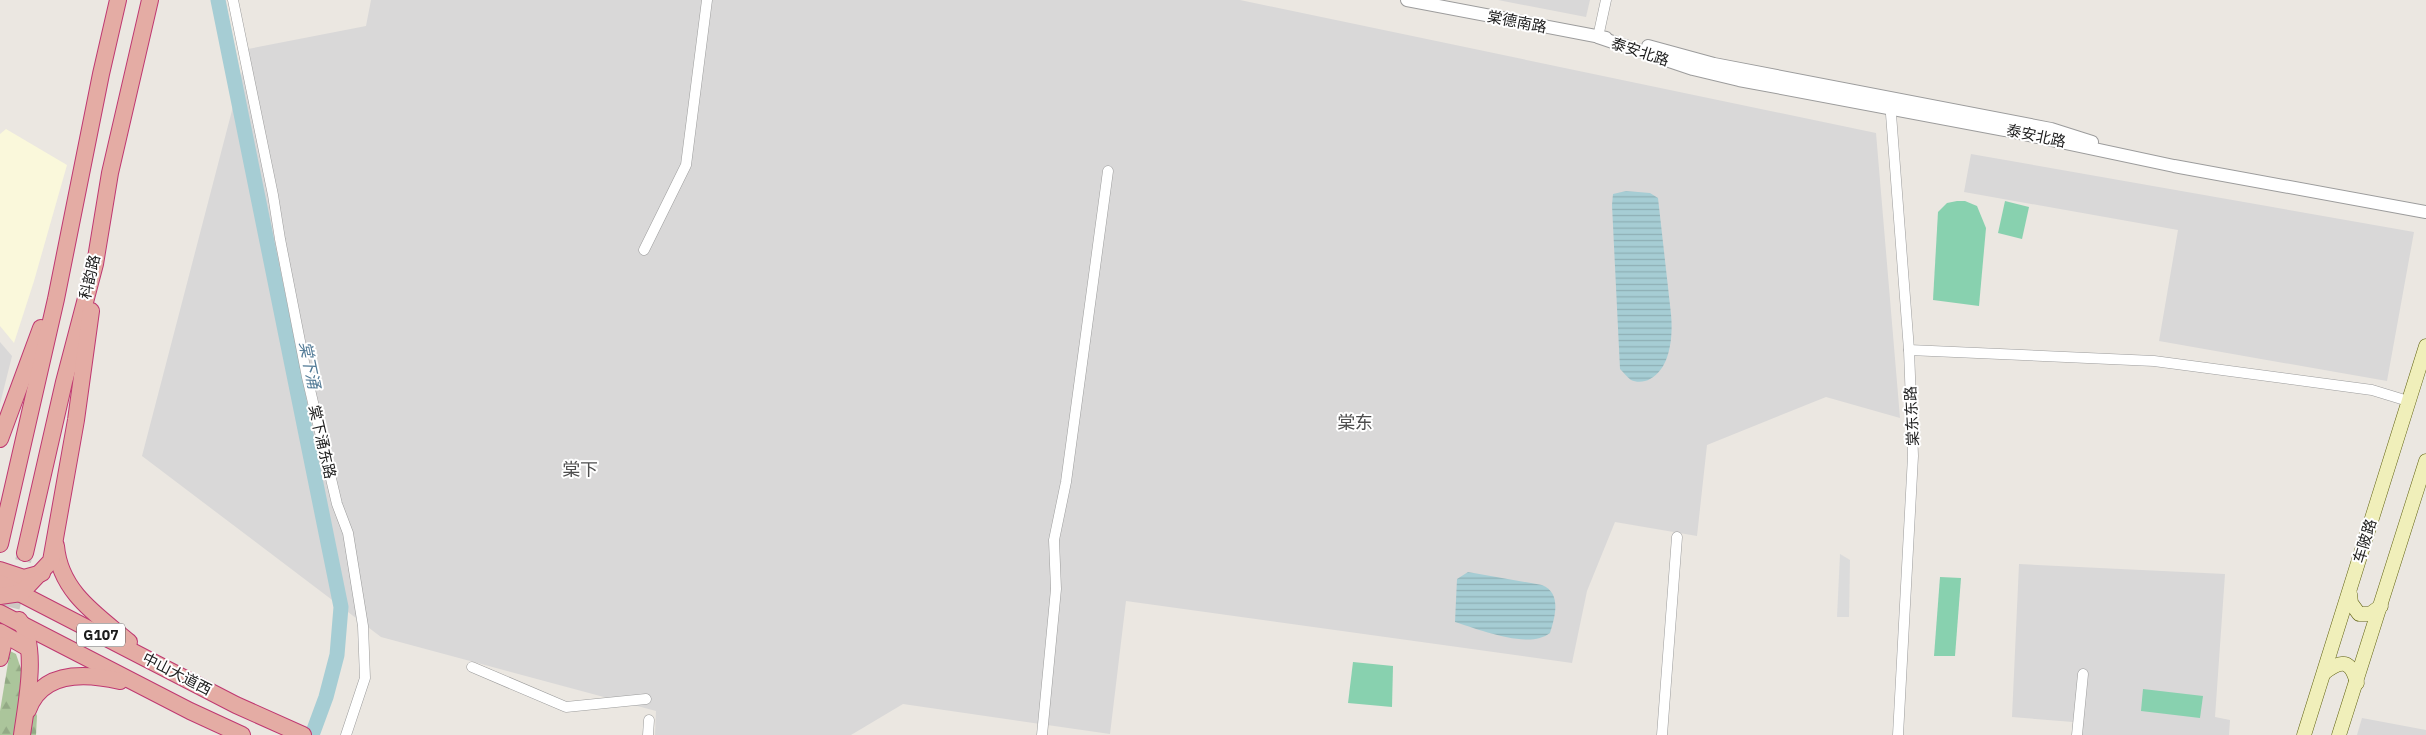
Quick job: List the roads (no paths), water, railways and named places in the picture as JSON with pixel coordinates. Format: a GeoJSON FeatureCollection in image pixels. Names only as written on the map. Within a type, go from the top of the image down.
{"type":"FeatureCollection","features":[{"type":"Feature","properties":{"kind":"highway","name":"科韵路"},"geometry":{"type":"LineString","coordinates":[[0,544],[56,299],[100,74],[118,0]]}},
{"type":"Feature","properties":{"kind":"highway","name":"科韵路"},"geometry":{"type":"LineString","coordinates":[[26,553],[64,382],[95,264],[110,173],[150,0]]}},
{"type":"Feature","properties":{"kind":"highway"},"geometry":{"type":"LineString","coordinates":[[0,597],[21,594],[51,561],[88,342],[95,264]]}},
{"type":"Feature","properties":{"kind":"highway"},"geometry":{"type":"LineString","coordinates":[[0,439],[30,354],[56,299]]}},
{"type":"Feature","properties":{"kind":"highway"},"geometry":{"type":"LineString","coordinates":[[56,536],[59,564],[64,579],[82,604],[156,664]]}},
{"type":"Feature","properties":{"kind":"highway"},"geometry":{"type":"LineString","coordinates":[[0,570],[24,578],[42,573]]}},
{"type":"Feature","properties":{"kind":"highway","name":"中山大道西"},"geometry":{"type":"LineString","coordinates":[[0,583],[156,664],[298,733]]}},
{"type":"Feature","properties":{"kind":"highway"},"geometry":{"type":"LineString","coordinates":[[0,597],[28,627]]}},
{"type":"Feature","properties":{"kind":"highway"},"geometry":{"type":"LineString","coordinates":[[22,731],[29,675],[28,627],[46,606]]}},
{"type":"Feature","properties":{"kind":"highway","name":"中山大道西"},"geometry":{"type":"LineString","coordinates":[[0,613],[242,735]]}},
{"type":"Feature","properties":{"kind":"highway"},"geometry":{"type":"LineString","coordinates":[[1,645],[28,648]]}},
{"type":"Feature","properties":{"kind":"highway"},"geometry":{"type":"LineString","coordinates":[[22,731],[35,696],[56,680],[69,676],[90,676],[140,685]]}},
{"type":"Feature","properties":{"kind":"main road","name":"车陂路"},"geometry":{"type":"LineString","coordinates":[[2304,735],[2350,594],[2426,346]]}},
{"type":"Feature","properties":{"kind":"main road"},"geometry":{"type":"LineString","coordinates":[[2339,735],[2425,468]]}},
{"type":"Feature","properties":{"kind":"main road"},"geometry":{"type":"LineString","coordinates":[[2350,594],[2351,603],[2359,614],[2370,614],[2381,606]]}},
{"type":"Feature","properties":{"kind":"main road"},"geometry":{"type":"LineString","coordinates":[[2324,672],[2333,665],[2346,664],[2351,667],[2357,683]]}},
{"type":"Feature","properties":{"kind":"street","name":"棠下涌东路"},"geometry":{"type":"LineString","coordinates":[[233,0],[273,195],[307,378],[337,504],[348,534],[363,626],[365,678],[346,735]]}},
{"type":"Feature","properties":{"kind":"street"},"geometry":{"type":"LineString","coordinates":[[644,250],[686,165],[707,0]]}},
{"type":"Feature","properties":{"kind":"street","name":"棠德南路"},"geometry":{"type":"LineString","coordinates":[[1407,0],[1598,38]]}},
{"type":"Feature","properties":{"kind":"street"},"geometry":{"type":"LineString","coordinates":[[1598,38],[1606,0]]}},
{"type":"Feature","properties":{"kind":"street","name":"泰安北路"},"geometry":{"type":"LineString","coordinates":[[1598,38],[1710,73],[1890,103],[2127,156],[2426,212]]}},
{"type":"Feature","properties":{"kind":"street","name":"棠东东路"},"geometry":{"type":"LineString","coordinates":[[1890,103],[1909,350],[1914,456],[1898,735]]}},
{"type":"Feature","properties":{"kind":"street"},"geometry":{"type":"LineString","coordinates":[[1042,735],[1056,589],[1054,540],[1066,482],[1108,170]]}},
{"type":"Feature","properties":{"kind":"street"},"geometry":{"type":"LineString","coordinates":[[1909,350],[2154,361],[2372,390],[2408,401]]}},
{"type":"Feature","properties":{"kind":"street"},"geometry":{"type":"LineString","coordinates":[[1662,735],[1677,537]]}},
{"type":"Feature","properties":{"kind":"street"},"geometry":{"type":"LineString","coordinates":[[472,667],[566,707],[646,699]]}},
{"type":"Feature","properties":{"kind":"street"},"geometry":{"type":"LineString","coordinates":[[2077,735],[2083,674]]}},
{"type":"Feature","properties":{"kind":"street"},"geometry":{"type":"LineString","coordinates":[[648,735],[650,720]]}},
{"type":"Feature","properties":{"kind":"water"},"geometry":{"type":"Polygon","coordinates":[[[1626,191],[1650,193],[1658,198],[1671,314],[1671,341],[1666,359],[1657,374],[1641,382],[1631,380],[1620,369],[1612,205],[1613,194],[1626,191]]]}},
{"type":"Feature","properties":{"kind":"water"},"geometry":{"type":"Polygon","coordinates":[[[1468,572],[1542,585],[1548,589],[1555,599],[1554,620],[1550,633],[1541,638],[1517,639],[1455,622],[1457,579],[1468,572]]]}},
{"type":"Feature","properties":{"kind":"waterway","name":"棠下涌"},"geometry":{"type":"LineString","coordinates":[[218,0],[341,607],[337,655],[326,697],[312,735]]}},
{"type":"Feature","properties":{"kind":"tunnel"},"geometry":{"type":"LineString","coordinates":[[6,631],[25,553]]}},
{"type":"Feature","properties":{"kind":"district","name":"棠东"},"geometry":{"type":"Point","coordinates":[1355,423]}},
{"type":"Feature","properties":{"kind":"district","name":"棠下"},"geometry":{"type":"Point","coordinates":[580,470]}}]}
